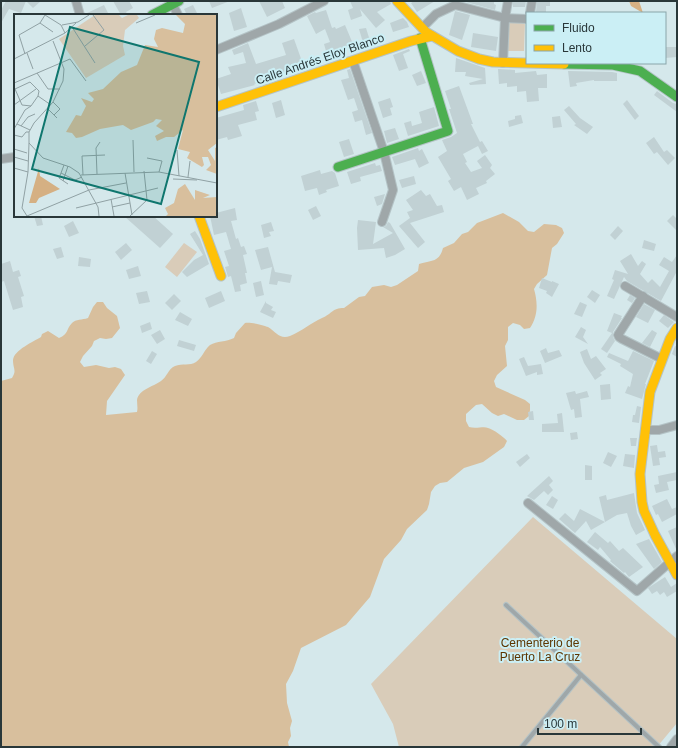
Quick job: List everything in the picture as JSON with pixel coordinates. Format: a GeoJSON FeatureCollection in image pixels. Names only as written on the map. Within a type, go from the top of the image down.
{"type":"FeatureCollection","features":[{"type":"Feature","properties":{"kind":"street"},"geometry":{"type":"LineString","coordinates":[[76,1],[80,14]]}},
{"type":"Feature","properties":{"kind":"street"},"geometry":{"type":"LineString","coordinates":[[217,50],[279,24],[324,1]]}},
{"type":"Feature","properties":{"kind":"street"},"geometry":{"type":"LineString","coordinates":[[397,1],[426,32],[458,51],[479,59],[526,64]]}},
{"type":"Feature","properties":{"kind":"street"},"geometry":{"type":"LineString","coordinates":[[503,62],[505,18],[508,1]]}},
{"type":"Feature","properties":{"kind":"street"},"geometry":{"type":"LineString","coordinates":[[530,12],[532,1]]}},
{"type":"Feature","properties":{"kind":"street"},"geometry":{"type":"LineString","coordinates":[[154,14],[175,2],[178,14]]}},
{"type":"Feature","properties":{"kind":"street"},"geometry":{"type":"LineString","coordinates":[[422,28],[436,14],[455,6],[505,18],[526,19]]}},
{"type":"Feature","properties":{"kind":"street","name":"Calle Andrés Eloy Blanco"},"geometry":{"type":"LineString","coordinates":[[217,105],[420,38],[432,36]]}},
{"type":"Feature","properties":{"kind":"street"},"geometry":{"type":"LineString","coordinates":[[338,167],[448,132],[420,38]]}},
{"type":"Feature","properties":{"kind":"street"},"geometry":{"type":"LineString","coordinates":[[353,61],[384,152],[393,190],[382,222]]}},
{"type":"Feature","properties":{"kind":"street"},"geometry":{"type":"LineString","coordinates":[[527,64],[613,65],[628,68],[640,71],[650,76],[677,97]]}},
{"type":"Feature","properties":{"kind":"street"},"geometry":{"type":"LineString","coordinates":[[1,159],[14,158]]}},
{"type":"Feature","properties":{"kind":"street"},"geometry":{"type":"LineString","coordinates":[[199,217],[221,276]]}},
{"type":"Feature","properties":{"kind":"street"},"geometry":{"type":"LineString","coordinates":[[625,286],[677,317]]}},
{"type":"Feature","properties":{"kind":"street"},"geometry":{"type":"LineString","coordinates":[[643,296],[618,335],[622,339],[662,360]]}},
{"type":"Feature","properties":{"kind":"street"},"geometry":{"type":"LineString","coordinates":[[677,328],[673,341],[662,360],[650,392],[640,474],[644,511],[655,535],[673,559],[677,575]]}},
{"type":"Feature","properties":{"kind":"street"},"geometry":{"type":"LineString","coordinates":[[645,430],[659,430],[677,424]]}},
{"type":"Feature","properties":{"kind":"street"},"geometry":{"type":"LineString","coordinates":[[528,503],[637,591],[673,559]]}},
{"type":"Feature","properties":{"kind":"street"},"geometry":{"type":"LineString","coordinates":[[671,747],[677,739]]}},
{"type":"Feature","properties":{"kind":"lane"},"geometry":{"type":"LineString","coordinates":[[506,605],[659,747]]}},
{"type":"Feature","properties":{"kind":"lane"},"geometry":{"type":"LineString","coordinates":[[522,747],[581,675]]}},
{"type":"Feature","properties":{"kind":"green space"},"geometry":{"type":"Polygon","coordinates":[[[508,21],[525,21],[524,51],[508,51],[508,21]]]}},
{"type":"Feature","properties":{"kind":"green space"},"geometry":{"type":"Polygon","coordinates":[[[184,243],[197,252],[177,277],[165,267],[184,243]]]}},
{"type":"Feature","properties":{"kind":"green space","name":"Cementerio de Puerto La Cruz"},"geometry":{"type":"Polygon","coordinates":[[[533,517],[677,639],[677,723],[657,747],[399,747],[393,724],[371,684],[533,517]]]}},
{"type":"Feature","properties":{"kind":"shaded area"},"geometry":{"type":"Polygon","coordinates":[[[629,1],[639,1],[643,12],[641,12],[631,6],[629,1]]]}},
{"type":"Feature","properties":{"kind":"shaded area"},"geometry":{"type":"Polygon","coordinates":[[[503,213],[519,222],[528,231],[534,232],[544,224],[556,225],[562,228],[564,233],[557,244],[552,248],[547,275],[537,284],[534,289],[536,299],[535,319],[530,328],[524,329],[520,325],[513,323],[508,327],[508,340],[505,346],[507,366],[497,375],[494,381],[496,387],[525,400],[530,404],[529,416],[524,420],[517,420],[504,414],[498,416],[482,404],[476,405],[466,414],[466,421],[469,427],[486,427],[493,430],[507,441],[504,447],[483,462],[464,468],[447,482],[440,483],[435,486],[431,492],[427,510],[407,529],[401,540],[384,559],[370,597],[346,625],[301,648],[293,671],[286,684],[287,703],[292,721],[290,728],[291,736],[288,742],[289,747],[1,747],[1,381],[12,378],[15,371],[13,360],[14,356],[24,347],[48,331],[59,338],[66,333],[72,323],[77,320],[88,318],[97,302],[103,302],[107,308],[117,316],[120,328],[112,338],[100,338],[94,341],[80,362],[84,367],[96,365],[109,368],[115,367],[121,369],[125,375],[107,401],[106,415],[137,412],[137,400],[140,393],[161,381],[175,366],[196,362],[210,345],[234,338],[236,333],[245,323],[263,325],[278,335],[283,337],[290,336],[334,310],[344,308],[359,297],[365,296],[372,287],[384,285],[391,287],[397,285],[418,271],[419,264],[437,259],[443,248],[454,243],[462,234],[468,232],[477,223],[503,213]]]}},
{"type":"Feature","properties":{"kind":"building"},"geometry":{"type":"Polygon","coordinates":[[[6,1],[26,1],[21,13],[9,9],[1,23],[1,10],[6,1]]]}},
{"type":"Feature","properties":{"kind":"building"},"geometry":{"type":"Polygon","coordinates":[[[26,1],[41,1],[33,8],[26,1]]]}},
{"type":"Feature","properties":{"kind":"building"},"geometry":{"type":"Polygon","coordinates":[[[113,1],[129,1],[133,8],[126,12],[127,14],[120,14],[113,1]]]}},
{"type":"Feature","properties":{"kind":"building"},"geometry":{"type":"Polygon","coordinates":[[[209,1],[230,1],[212,8],[209,1]]]}},
{"type":"Feature","properties":{"kind":"building"},"geometry":{"type":"Polygon","coordinates":[[[259,1],[282,1],[285,8],[267,17],[259,1]]]}},
{"type":"Feature","properties":{"kind":"building"},"geometry":{"type":"Polygon","coordinates":[[[350,1],[390,1],[391,4],[377,12],[385,20],[376,28],[360,9],[362,16],[351,20],[348,10],[353,8],[350,1]]]}},
{"type":"Feature","properties":{"kind":"building"},"geometry":{"type":"Polygon","coordinates":[[[414,1],[435,1],[417,12],[411,3],[414,1]]]}},
{"type":"Feature","properties":{"kind":"building"},"geometry":{"type":"Polygon","coordinates":[[[494,1],[494,4],[496,5],[495,10],[466,2],[494,1]]]}},
{"type":"Feature","properties":{"kind":"building"},"geometry":{"type":"Polygon","coordinates":[[[513,1],[526,1],[525,7],[513,7],[513,1]]]}},
{"type":"Feature","properties":{"kind":"building"},"geometry":{"type":"Polygon","coordinates":[[[537,1],[550,1],[550,6],[546,6],[546,12],[536,12],[537,1]]]}},
{"type":"Feature","properties":{"kind":"building"},"geometry":{"type":"Polygon","coordinates":[[[104,5],[108,14],[85,14],[104,5]]]}},
{"type":"Feature","properties":{"kind":"building"},"geometry":{"type":"Polygon","coordinates":[[[193,5],[198,14],[186,14],[184,9],[193,5]]]}},
{"type":"Feature","properties":{"kind":"building"},"geometry":{"type":"Polygon","coordinates":[[[241,8],[247,27],[234,31],[229,13],[241,8]]]}},
{"type":"Feature","properties":{"kind":"building"},"geometry":{"type":"Polygon","coordinates":[[[326,10],[332,28],[335,27],[336,29],[345,25],[353,44],[342,48],[344,53],[328,58],[324,44],[330,42],[325,29],[316,34],[307,16],[315,12],[326,10]]]}},
{"type":"Feature","properties":{"kind":"building"},"geometry":{"type":"Polygon","coordinates":[[[455,11],[470,15],[462,40],[449,35],[455,11]]]}},
{"type":"Feature","properties":{"kind":"building"},"geometry":{"type":"Polygon","coordinates":[[[403,18],[409,27],[393,32],[390,23],[403,18]]]}},
{"type":"Feature","properties":{"kind":"building"},"geometry":{"type":"Polygon","coordinates":[[[366,28],[371,44],[364,46],[359,29],[366,28]]]}},
{"type":"Feature","properties":{"kind":"building"},"geometry":{"type":"Polygon","coordinates":[[[473,33],[498,37],[496,51],[471,47],[473,33]]]}},
{"type":"Feature","properties":{"kind":"building"},"geometry":{"type":"Polygon","coordinates":[[[294,39],[304,67],[272,76],[273,78],[254,84],[255,85],[221,94],[217,79],[231,74],[228,67],[246,63],[243,52],[234,55],[232,50],[248,43],[256,64],[286,55],[282,43],[294,39]]]}},
{"type":"Feature","properties":{"kind":"building"},"geometry":{"type":"Polygon","coordinates":[[[666,47],[677,47],[677,57],[666,58],[666,47]]]}},
{"type":"Feature","properties":{"kind":"building"},"geometry":{"type":"Polygon","coordinates":[[[409,49],[410,51],[403,54],[408,68],[399,71],[393,55],[409,49]]]}},
{"type":"Feature","properties":{"kind":"building"},"geometry":{"type":"Polygon","coordinates":[[[456,58],[485,68],[486,84],[470,85],[469,83],[483,79],[465,76],[466,72],[455,72],[456,58]]]}},
{"type":"Feature","properties":{"kind":"building"},"geometry":{"type":"Polygon","coordinates":[[[350,69],[372,133],[366,135],[362,120],[355,122],[352,112],[358,110],[354,98],[348,100],[341,80],[349,78],[347,70],[350,69]]]}},
{"type":"Feature","properties":{"kind":"building"},"geometry":{"type":"Polygon","coordinates":[[[498,69],[515,70],[515,73],[536,71],[537,75],[547,74],[547,88],[538,88],[539,101],[527,102],[526,91],[517,92],[517,86],[507,87],[507,83],[499,84],[498,69]]]}},
{"type":"Feature","properties":{"kind":"building"},"geometry":{"type":"Polygon","coordinates":[[[421,71],[426,83],[417,86],[412,75],[421,71]]]}},
{"type":"Feature","properties":{"kind":"building"},"geometry":{"type":"Polygon","coordinates":[[[568,71],[617,73],[617,81],[594,80],[576,83],[577,86],[570,87],[568,71]]]}},
{"type":"Feature","properties":{"kind":"building"},"geometry":{"type":"Polygon","coordinates":[[[459,86],[473,124],[471,124],[480,142],[482,141],[488,151],[482,154],[478,146],[463,154],[467,162],[465,163],[471,172],[482,168],[477,161],[485,155],[492,165],[490,168],[495,174],[486,181],[487,183],[476,188],[479,194],[467,200],[461,187],[454,191],[448,181],[451,179],[438,157],[447,151],[442,140],[457,133],[445,91],[459,86]]]}},
{"type":"Feature","properties":{"kind":"building"},"geometry":{"type":"Polygon","coordinates":[[[657,91],[673,103],[677,104],[677,112],[654,95],[657,91]]]}},
{"type":"Feature","properties":{"kind":"building"},"geometry":{"type":"Polygon","coordinates":[[[390,98],[393,107],[390,108],[392,115],[383,118],[378,102],[390,98]]]}},
{"type":"Feature","properties":{"kind":"building"},"geometry":{"type":"Polygon","coordinates":[[[281,100],[285,115],[276,118],[272,103],[281,100]]]}},
{"type":"Feature","properties":{"kind":"building"},"geometry":{"type":"Polygon","coordinates":[[[627,100],[639,116],[635,120],[623,104],[627,100]]]}},
{"type":"Feature","properties":{"kind":"building"},"geometry":{"type":"Polygon","coordinates":[[[256,101],[259,111],[255,112],[257,120],[238,125],[242,136],[228,140],[227,137],[217,140],[217,118],[244,110],[243,105],[256,101]]]}},
{"type":"Feature","properties":{"kind":"building"},"geometry":{"type":"Polygon","coordinates":[[[569,106],[580,118],[593,127],[587,134],[574,125],[576,124],[564,110],[569,106]]]}},
{"type":"Feature","properties":{"kind":"building"},"geometry":{"type":"Polygon","coordinates":[[[434,107],[439,126],[408,136],[404,123],[411,121],[412,126],[422,123],[419,112],[434,107]]]}},
{"type":"Feature","properties":{"kind":"building"},"geometry":{"type":"Polygon","coordinates":[[[521,115],[523,123],[509,127],[508,121],[515,119],[515,116],[521,115]]]}},
{"type":"Feature","properties":{"kind":"building"},"geometry":{"type":"Polygon","coordinates":[[[560,116],[562,127],[553,128],[552,117],[560,116]]]}},
{"type":"Feature","properties":{"kind":"building"},"geometry":{"type":"Polygon","coordinates":[[[395,128],[399,139],[387,143],[384,131],[395,128]]]}},
{"type":"Feature","properties":{"kind":"building"},"geometry":{"type":"Polygon","coordinates":[[[654,137],[664,152],[667,150],[675,158],[668,165],[657,152],[654,154],[646,143],[654,137]]]}},
{"type":"Feature","properties":{"kind":"building"},"geometry":{"type":"Polygon","coordinates":[[[349,139],[354,154],[344,157],[339,142],[349,139]]]}},
{"type":"Feature","properties":{"kind":"building"},"geometry":{"type":"Polygon","coordinates":[[[418,148],[419,151],[422,149],[429,163],[419,168],[415,159],[395,165],[392,157],[418,148]]]}},
{"type":"Feature","properties":{"kind":"building"},"geometry":{"type":"Polygon","coordinates":[[[375,163],[376,166],[380,165],[382,171],[360,177],[361,181],[351,184],[347,172],[375,163]]]}},
{"type":"Feature","properties":{"kind":"building"},"geometry":{"type":"Polygon","coordinates":[[[320,170],[321,174],[332,171],[335,173],[339,186],[326,190],[327,192],[319,195],[317,188],[305,191],[301,176],[320,170]]]}},
{"type":"Feature","properties":{"kind":"building"},"geometry":{"type":"Polygon","coordinates":[[[414,176],[416,184],[402,188],[399,180],[414,176]]]}},
{"type":"Feature","properties":{"kind":"building"},"geometry":{"type":"Polygon","coordinates":[[[421,190],[426,196],[430,194],[437,206],[442,205],[444,212],[410,223],[425,242],[418,248],[399,226],[410,218],[407,212],[413,210],[406,200],[421,190]]]}},
{"type":"Feature","properties":{"kind":"building"},"geometry":{"type":"Polygon","coordinates":[[[385,194],[382,204],[377,206],[374,197],[385,194]]]}},
{"type":"Feature","properties":{"kind":"building"},"geometry":{"type":"Polygon","coordinates":[[[316,206],[321,216],[313,220],[308,210],[316,206]]]}},
{"type":"Feature","properties":{"kind":"building"},"geometry":{"type":"Polygon","coordinates":[[[235,208],[237,220],[231,221],[236,239],[238,238],[241,247],[244,246],[247,254],[243,255],[247,273],[245,273],[247,283],[240,285],[241,291],[235,292],[231,276],[228,277],[225,267],[229,266],[224,251],[231,249],[226,232],[214,235],[210,217],[217,217],[217,213],[235,208]]]}},
{"type":"Feature","properties":{"kind":"building"},"geometry":{"type":"Polygon","coordinates":[[[673,215],[677,219],[677,231],[667,221],[673,215]]]}},
{"type":"Feature","properties":{"kind":"building"},"geometry":{"type":"Polygon","coordinates":[[[34,217],[41,217],[43,225],[37,226],[34,217]]]}},
{"type":"Feature","properties":{"kind":"building"},"geometry":{"type":"Polygon","coordinates":[[[125,217],[154,217],[173,234],[160,248],[125,217]]]}},
{"type":"Feature","properties":{"kind":"building"},"geometry":{"type":"Polygon","coordinates":[[[358,220],[376,222],[373,244],[393,233],[383,227],[386,226],[388,222],[390,223],[405,249],[386,258],[384,248],[358,250],[358,220]]]}},
{"type":"Feature","properties":{"kind":"building"},"geometry":{"type":"Polygon","coordinates":[[[73,221],[79,233],[69,237],[64,226],[73,221]]]}},
{"type":"Feature","properties":{"kind":"building"},"geometry":{"type":"Polygon","coordinates":[[[271,222],[274,231],[269,232],[271,236],[264,238],[261,225],[271,222]]]}},
{"type":"Feature","properties":{"kind":"building"},"geometry":{"type":"Polygon","coordinates":[[[618,226],[623,231],[615,240],[610,235],[618,226]]]}},
{"type":"Feature","properties":{"kind":"building"},"geometry":{"type":"Polygon","coordinates":[[[195,231],[200,239],[209,264],[187,277],[182,272],[194,260],[203,255],[190,234],[195,231]]]}},
{"type":"Feature","properties":{"kind":"building"},"geometry":{"type":"Polygon","coordinates":[[[644,240],[656,244],[654,251],[642,248],[644,240]]]}},
{"type":"Feature","properties":{"kind":"building"},"geometry":{"type":"Polygon","coordinates":[[[126,243],[132,250],[121,260],[115,252],[126,243]]]}},
{"type":"Feature","properties":{"kind":"building"},"geometry":{"type":"Polygon","coordinates":[[[61,247],[64,257],[57,259],[53,249],[61,247]]]}},
{"type":"Feature","properties":{"kind":"building"},"geometry":{"type":"Polygon","coordinates":[[[268,247],[275,272],[292,275],[290,283],[278,281],[277,285],[269,284],[272,267],[261,270],[255,250],[268,247]]]}},
{"type":"Feature","properties":{"kind":"building"},"geometry":{"type":"Polygon","coordinates":[[[631,254],[638,266],[642,261],[646,264],[640,274],[648,283],[652,279],[660,287],[669,271],[659,265],[664,257],[672,262],[677,255],[677,271],[661,301],[627,281],[624,277],[614,299],[607,296],[614,280],[612,279],[615,270],[628,274],[620,261],[631,254]]]}},
{"type":"Feature","properties":{"kind":"building"},"geometry":{"type":"Polygon","coordinates":[[[79,257],[91,259],[90,267],[78,266],[79,257]]]}},
{"type":"Feature","properties":{"kind":"building"},"geometry":{"type":"Polygon","coordinates":[[[10,261],[13,272],[19,270],[21,276],[18,277],[24,296],[21,297],[23,307],[13,310],[4,281],[1,282],[1,264],[10,261]]]}},
{"type":"Feature","properties":{"kind":"building"},"geometry":{"type":"Polygon","coordinates":[[[138,266],[141,276],[129,279],[126,270],[138,266]]]}},
{"type":"Feature","properties":{"kind":"building"},"geometry":{"type":"Polygon","coordinates":[[[542,278],[559,284],[552,297],[546,293],[547,291],[539,288],[542,278]]]}},
{"type":"Feature","properties":{"kind":"building"},"geometry":{"type":"Polygon","coordinates":[[[261,281],[264,295],[256,297],[253,283],[261,281]]]}},
{"type":"Feature","properties":{"kind":"building"},"geometry":{"type":"Polygon","coordinates":[[[592,290],[600,295],[595,303],[587,297],[592,290]]]}},
{"type":"Feature","properties":{"kind":"building"},"geometry":{"type":"Polygon","coordinates":[[[147,291],[150,302],[139,304],[136,293],[147,291]]]}},
{"type":"Feature","properties":{"kind":"building"},"geometry":{"type":"Polygon","coordinates":[[[221,291],[225,301],[209,308],[205,298],[221,291]]]}},
{"type":"Feature","properties":{"kind":"building"},"geometry":{"type":"Polygon","coordinates":[[[174,294],[181,301],[172,310],[165,303],[174,294]]]}},
{"type":"Feature","properties":{"kind":"building"},"geometry":{"type":"Polygon","coordinates":[[[630,295],[635,298],[632,303],[627,300],[630,295]]]}},
{"type":"Feature","properties":{"kind":"building"},"geometry":{"type":"Polygon","coordinates":[[[266,301],[266,303],[273,307],[271,310],[276,312],[273,318],[260,312],[266,301]]]}},
{"type":"Feature","properties":{"kind":"building"},"geometry":{"type":"Polygon","coordinates":[[[580,302],[587,305],[582,317],[574,314],[580,302]]]}},
{"type":"Feature","properties":{"kind":"building"},"geometry":{"type":"Polygon","coordinates":[[[644,304],[655,310],[648,323],[636,317],[644,304]]]}},
{"type":"Feature","properties":{"kind":"building"},"geometry":{"type":"Polygon","coordinates":[[[180,312],[192,319],[188,326],[175,320],[180,312]]]}},
{"type":"Feature","properties":{"kind":"building"},"geometry":{"type":"Polygon","coordinates":[[[614,313],[622,316],[622,318],[613,332],[615,341],[607,353],[601,349],[612,333],[607,331],[614,313]]]}},
{"type":"Feature","properties":{"kind":"building"},"geometry":{"type":"Polygon","coordinates":[[[664,315],[674,322],[668,328],[659,321],[664,315]]]}},
{"type":"Feature","properties":{"kind":"building"},"geometry":{"type":"Polygon","coordinates":[[[150,322],[152,329],[142,333],[140,326],[150,322]]]}},
{"type":"Feature","properties":{"kind":"building"},"geometry":{"type":"Polygon","coordinates":[[[581,327],[586,330],[583,337],[588,344],[575,337],[581,327]]]}},
{"type":"Feature","properties":{"kind":"building"},"geometry":{"type":"Polygon","coordinates":[[[160,330],[165,339],[157,344],[151,335],[160,330]]]}},
{"type":"Feature","properties":{"kind":"building"},"geometry":{"type":"Polygon","coordinates":[[[652,330],[657,333],[650,347],[642,343],[652,330]]]}},
{"type":"Feature","properties":{"kind":"building"},"geometry":{"type":"Polygon","coordinates":[[[179,340],[196,345],[194,351],[177,346],[179,340]]]}},
{"type":"Feature","properties":{"kind":"building"},"geometry":{"type":"Polygon","coordinates":[[[675,346],[677,347],[677,357],[672,354],[675,346]]]}},
{"type":"Feature","properties":{"kind":"building"},"geometry":{"type":"Polygon","coordinates":[[[546,348],[548,353],[559,350],[562,356],[545,363],[540,351],[546,348]]]}},
{"type":"Feature","properties":{"kind":"building"},"geometry":{"type":"Polygon","coordinates":[[[587,349],[591,359],[596,356],[606,369],[600,373],[602,375],[595,380],[584,363],[580,352],[587,349]]]}},
{"type":"Feature","properties":{"kind":"building"},"geometry":{"type":"Polygon","coordinates":[[[152,351],[157,354],[151,364],[146,361],[152,351]]]}},
{"type":"Feature","properties":{"kind":"building"},"geometry":{"type":"Polygon","coordinates":[[[633,351],[654,361],[645,384],[642,399],[625,393],[628,386],[630,387],[633,374],[620,366],[621,364],[607,357],[609,353],[628,361],[633,351]]]}},
{"type":"Feature","properties":{"kind":"building"},"geometry":{"type":"Polygon","coordinates":[[[524,357],[528,366],[541,364],[543,374],[537,375],[537,372],[526,376],[519,359],[524,357]]]}},
{"type":"Feature","properties":{"kind":"building"},"geometry":{"type":"Polygon","coordinates":[[[610,384],[611,399],[601,400],[600,385],[610,384]]]}},
{"type":"Feature","properties":{"kind":"building"},"geometry":{"type":"Polygon","coordinates":[[[575,391],[576,394],[587,391],[589,397],[580,399],[582,417],[575,418],[574,409],[571,410],[566,393],[575,391]]]}},
{"type":"Feature","properties":{"kind":"building"},"geometry":{"type":"Polygon","coordinates":[[[637,406],[641,407],[639,423],[632,422],[637,406]]]}},
{"type":"Feature","properties":{"kind":"building"},"geometry":{"type":"Polygon","coordinates":[[[533,411],[534,420],[529,420],[528,412],[533,411]]]}},
{"type":"Feature","properties":{"kind":"building"},"geometry":{"type":"Polygon","coordinates":[[[562,413],[564,432],[542,432],[542,424],[558,423],[557,414],[562,413]]]}},
{"type":"Feature","properties":{"kind":"building"},"geometry":{"type":"Polygon","coordinates":[[[577,432],[578,439],[571,440],[570,433],[577,432]]]}},
{"type":"Feature","properties":{"kind":"building"},"geometry":{"type":"Polygon","coordinates":[[[630,438],[637,438],[636,446],[631,446],[630,438]]]}},
{"type":"Feature","properties":{"kind":"building"},"geometry":{"type":"Polygon","coordinates":[[[657,445],[658,452],[665,451],[666,457],[659,458],[660,465],[653,466],[650,446],[657,445]]]}},
{"type":"Feature","properties":{"kind":"building"},"geometry":{"type":"Polygon","coordinates":[[[608,452],[617,456],[611,467],[603,463],[608,452]]]}},
{"type":"Feature","properties":{"kind":"building"},"geometry":{"type":"Polygon","coordinates":[[[527,454],[530,458],[520,467],[516,462],[527,454]]]}},
{"type":"Feature","properties":{"kind":"building"},"geometry":{"type":"Polygon","coordinates":[[[625,454],[635,455],[634,468],[623,466],[625,454]]]}},
{"type":"Feature","properties":{"kind":"building"},"geometry":{"type":"Polygon","coordinates":[[[585,465],[592,466],[592,480],[585,480],[585,465]]]}},
{"type":"Feature","properties":{"kind":"building"},"geometry":{"type":"Polygon","coordinates":[[[677,472],[677,480],[667,482],[669,490],[656,493],[654,485],[659,484],[658,476],[677,472]]]}},
{"type":"Feature","properties":{"kind":"building"},"geometry":{"type":"Polygon","coordinates":[[[549,476],[553,481],[549,485],[553,490],[548,495],[544,491],[534,500],[527,496],[549,476]]]}},
{"type":"Feature","properties":{"kind":"building"},"geometry":{"type":"Polygon","coordinates":[[[634,493],[637,513],[645,530],[636,535],[631,526],[627,513],[617,515],[605,522],[599,497],[606,495],[607,500],[634,493]]]}},
{"type":"Feature","properties":{"kind":"building"},"geometry":{"type":"Polygon","coordinates":[[[552,496],[558,500],[553,509],[546,505],[552,496]]]}},
{"type":"Feature","properties":{"kind":"building"},"geometry":{"type":"Polygon","coordinates":[[[667,499],[672,509],[677,507],[677,514],[662,522],[658,514],[656,515],[652,506],[667,499]]]}},
{"type":"Feature","properties":{"kind":"building"},"geometry":{"type":"Polygon","coordinates":[[[580,509],[605,522],[591,530],[586,521],[575,533],[559,519],[565,513],[574,521],[580,509]]]}},
{"type":"Feature","properties":{"kind":"building"},"geometry":{"type":"Polygon","coordinates":[[[677,527],[677,551],[668,531],[677,527]]]}},
{"type":"Feature","properties":{"kind":"building"},"geometry":{"type":"Polygon","coordinates":[[[595,532],[608,543],[610,541],[619,551],[623,548],[643,567],[629,577],[625,572],[624,573],[610,561],[611,560],[600,547],[598,550],[587,542],[595,532]]]}},
{"type":"Feature","properties":{"kind":"building"},"geometry":{"type":"Polygon","coordinates":[[[649,539],[662,562],[654,569],[636,544],[649,539]]]}},
{"type":"Feature","properties":{"kind":"building"},"geometry":{"type":"Polygon","coordinates":[[[665,577],[671,587],[677,583],[677,591],[667,597],[664,592],[660,595],[657,591],[652,594],[648,588],[665,577]]]}},
{"type":"Feature","properties":{"kind":"traffic: fast"},"geometry":{"type":"LineString","coordinates":[[154,14],[179,1]]}},
{"type":"Feature","properties":{"kind":"traffic: fast"},"geometry":{"type":"LineString","coordinates":[[338,167],[448,131],[420,38]]}},
{"type":"Feature","properties":{"kind":"traffic: fast"},"geometry":{"type":"LineString","coordinates":[[564,64],[613,65],[640,71],[677,97]]}},
{"type":"Feature","properties":{"kind":"traffic: slow"},"geometry":{"type":"LineString","coordinates":[[397,1],[426,32],[458,51],[479,59],[493,62],[526,63]]}},
{"type":"Feature","properties":{"kind":"traffic: slow"},"geometry":{"type":"LineString","coordinates":[[217,107],[411,41],[432,36]]}},
{"type":"Feature","properties":{"kind":"traffic: slow"},"geometry":{"type":"LineString","coordinates":[[199,217],[221,276]]}},
{"type":"Feature","properties":{"kind":"traffic: slow"},"geometry":{"type":"LineString","coordinates":[[677,328],[670,339],[650,392],[640,474],[644,511],[655,535],[677,575]]}}]}
